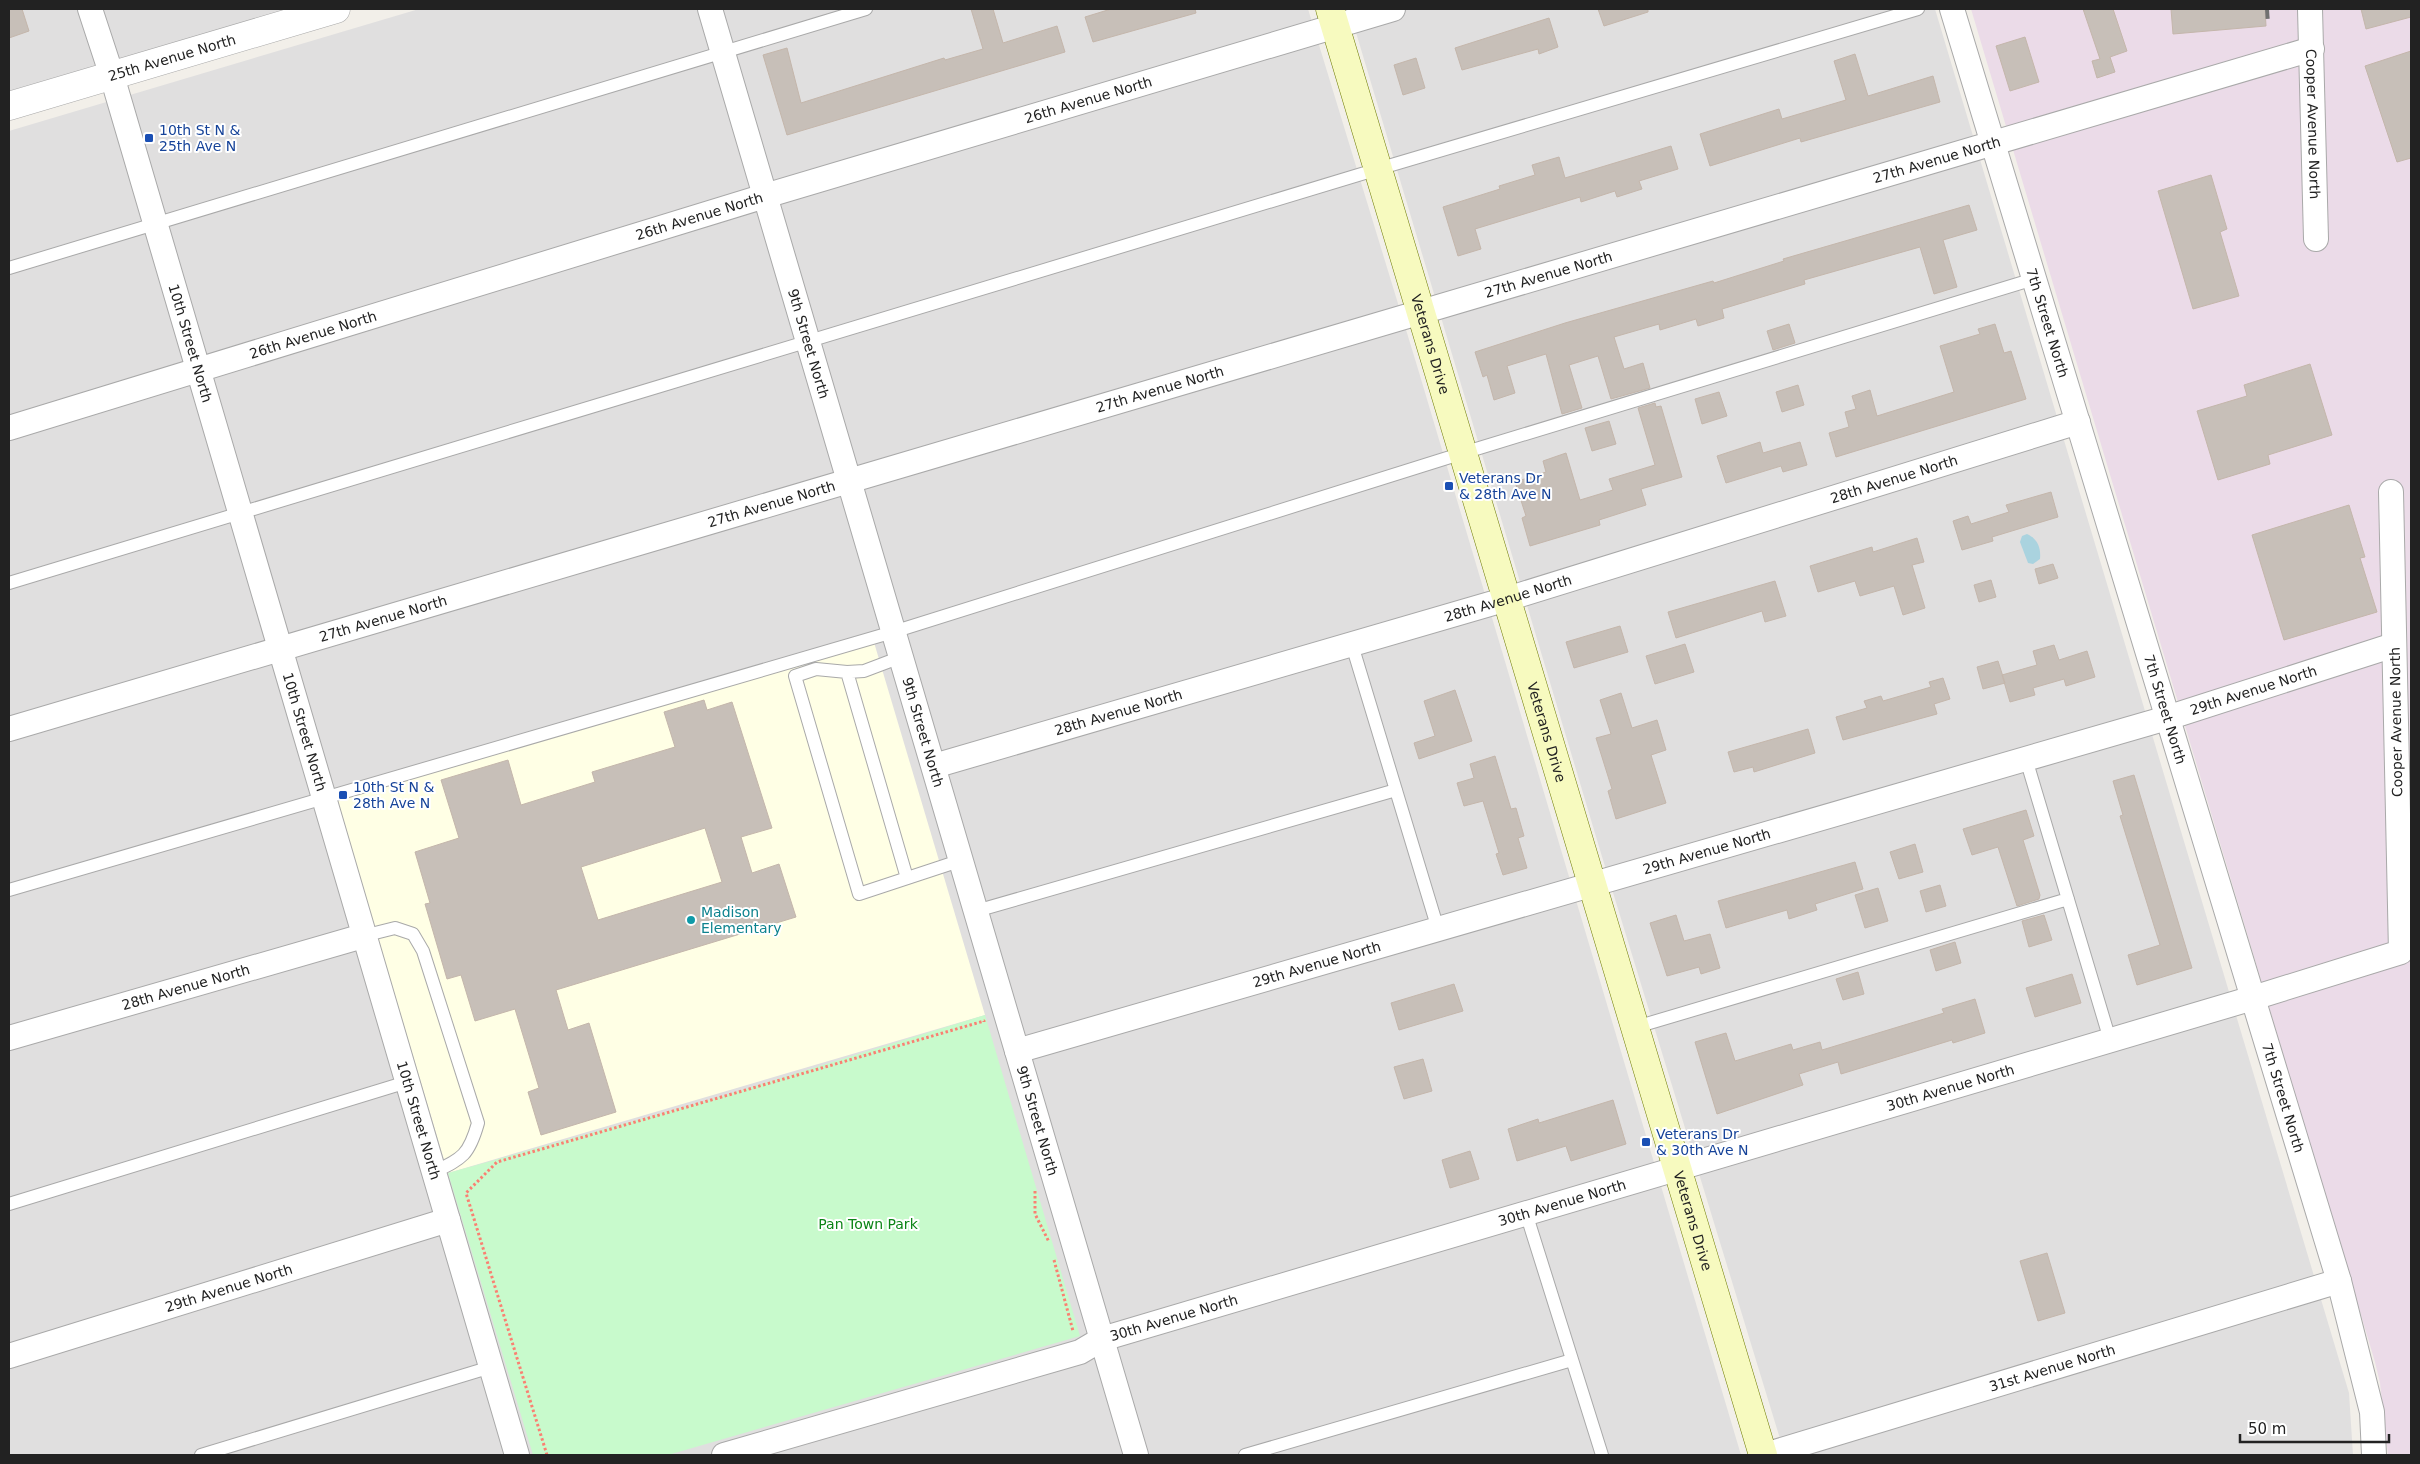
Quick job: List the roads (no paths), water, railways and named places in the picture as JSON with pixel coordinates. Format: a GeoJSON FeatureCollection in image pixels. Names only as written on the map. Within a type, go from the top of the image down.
{"type":"FeatureCollection","features":[{"type":"Feature","properties":{"kind":"main road","name":"Veterans Drive"},"geometry":{"type":"LineString","coordinates":[[1333,18],[1764,1455]]}},
{"type":"Feature","properties":{"kind":"street","name":"10th Street North"},"geometry":{"type":"LineString","coordinates":[[90,9],[112,76],[363,936],[408,1082],[517,1455]]}},
{"type":"Feature","properties":{"kind":"street","name":"25th Avenue North"},"geometry":{"type":"LineString","coordinates":[[9,106],[336,9]]}},
{"type":"Feature","properties":{"kind":"street","name":"9th Street North"},"geometry":{"type":"LineString","coordinates":[[710,9],[1136,1455]]}},
{"type":"Feature","properties":{"kind":"street","name":"26th Avenue North"},"geometry":{"type":"LineString","coordinates":[[9,428],[765,196],[1333,18],[1393,9]]}},
{"type":"Feature","properties":{"kind":"street","name":"7th Street North"},"geometry":{"type":"LineString","coordinates":[[1952,9],[2338,1281],[2372,1412],[2374,1455]]}},
{"type":"Feature","properties":{"kind":"street","name":"Cooper Avenue North"},"geometry":{"type":"LineString","coordinates":[[2310,9],[2316,239]]}},
{"type":"Feature","properties":{"kind":"street","name":"27th Avenue North"},"geometry":{"type":"LineString","coordinates":[[9,729],[2312,49]]}},
{"type":"Feature","properties":{"kind":"street","name":"28th Avenue North"},"geometry":{"type":"LineString","coordinates":[[934,766],[1508,599],[2078,422]]}},
{"type":"Feature","properties":{"kind":"street","name":"Cooper Avenue North"},"geometry":{"type":"LineString","coordinates":[[2391,492],[2401,952]]}},
{"type":"Feature","properties":{"kind":"street","name":"29th Avenue North"},"geometry":{"type":"LineString","coordinates":[[1017,1051],[2167,718],[2394,645]]}},
{"type":"Feature","properties":{"kind":"street","name":"28th Avenue North"},"geometry":{"type":"LineString","coordinates":[[9,1038],[363,936]]}},
{"type":"Feature","properties":{"kind":"street","name":"30th Avenue North"},"geometry":{"type":"LineString","coordinates":[[724,1455],[1080,1352],[1102,1339],[2253,998],[2401,952]]}},
{"type":"Feature","properties":{"kind":"street","name":"29th Avenue North"},"geometry":{"type":"LineString","coordinates":[[9,1356],[448,1220]]}},
{"type":"Feature","properties":{"kind":"street","name":"31st Avenue North"},"geometry":{"type":"LineString","coordinates":[[1764,1455],[2338,1281]]}},
{"type":"Feature","properties":{"kind":"lane"},"geometry":{"type":"LineString","coordinates":[[9,268],[866,9]]}},
{"type":"Feature","properties":{"kind":"lane"},"geometry":{"type":"LineString","coordinates":[[9,583],[1378,169],[1918,9]]}},
{"type":"Feature","properties":{"kind":"lane"},"geometry":{"type":"LineString","coordinates":[[9,890],[894,632],[1463,453],[2034,279]]}},
{"type":"Feature","properties":{"kind":"lane"},"geometry":{"type":"LineString","coordinates":[[1352,644],[1438,929]]}},
{"type":"Feature","properties":{"kind":"lane"},"geometry":{"type":"LineString","coordinates":[[901,657],[864,671],[848,672],[816,669],[795,676],[859,894],[962,860]]}},
{"type":"Feature","properties":{"kind":"lane"},"geometry":{"type":"LineString","coordinates":[[848,672],[907,878]]}},
{"type":"Feature","properties":{"kind":"lane"},"geometry":{"type":"LineString","coordinates":[[2026,758],[2110,1040]]}},
{"type":"Feature","properties":{"kind":"lane"},"geometry":{"type":"LineString","coordinates":[[976,911],[1396,790]]}},
{"type":"Feature","properties":{"kind":"lane"},"geometry":{"type":"LineString","coordinates":[[1636,1027],[2068,899]]}},
{"type":"Feature","properties":{"kind":"lane"},"geometry":{"type":"LineString","coordinates":[[363,936],[395,928],[413,934],[423,951],[478,1123],[473,1140],[461,1159],[434,1172]]}},
{"type":"Feature","properties":{"kind":"lane"},"geometry":{"type":"LineString","coordinates":[[9,1204],[408,1082]]}},
{"type":"Feature","properties":{"kind":"lane"},"geometry":{"type":"LineString","coordinates":[[1526,1213],[1602,1455]]}},
{"type":"Feature","properties":{"kind":"lane"},"geometry":{"type":"LineString","coordinates":[[1245,1455],[1572,1360]]}},
{"type":"Feature","properties":{"kind":"lane"},"geometry":{"type":"LineString","coordinates":[[201,1455],[491,1367]]}},
{"type":"Feature","properties":{"kind":"water"},"geometry":{"type":"Polygon","coordinates":[[[2027,534],[2034,538],[2040,551],[2040,559],[2033,564],[2028,563],[2020,542],[2022,536],[2027,534]]]}},
{"type":"Feature","properties":{"kind":"railway"},"geometry":{"type":"LineString","coordinates":[[2267,9],[2268,24]]}},
{"type":"Feature","properties":{"kind":"place","name":"10th St N & 25th Ave N"},"geometry":{"type":"Point","coordinates":[149,138]}},
{"type":"Feature","properties":{"kind":"place","name":"Veterans Dr & 28th Ave N"},"geometry":{"type":"Point","coordinates":[1449,486]}},
{"type":"Feature","properties":{"kind":"place","name":"10th St N & 28th Ave N"},"geometry":{"type":"Point","coordinates":[343,795]}},
{"type":"Feature","properties":{"kind":"place","name":"Madison Elementary"},"geometry":{"type":"Point","coordinates":[691,920]}},
{"type":"Feature","properties":{"kind":"place","name":"Veterans Dr & 30th Ave N"},"geometry":{"type":"Point","coordinates":[1646,1142]}},
{"type":"Feature","properties":{"kind":"park label","name":"Pan Town Park"},"geometry":{"type":"Point","coordinates":[868,1224]}}]}
